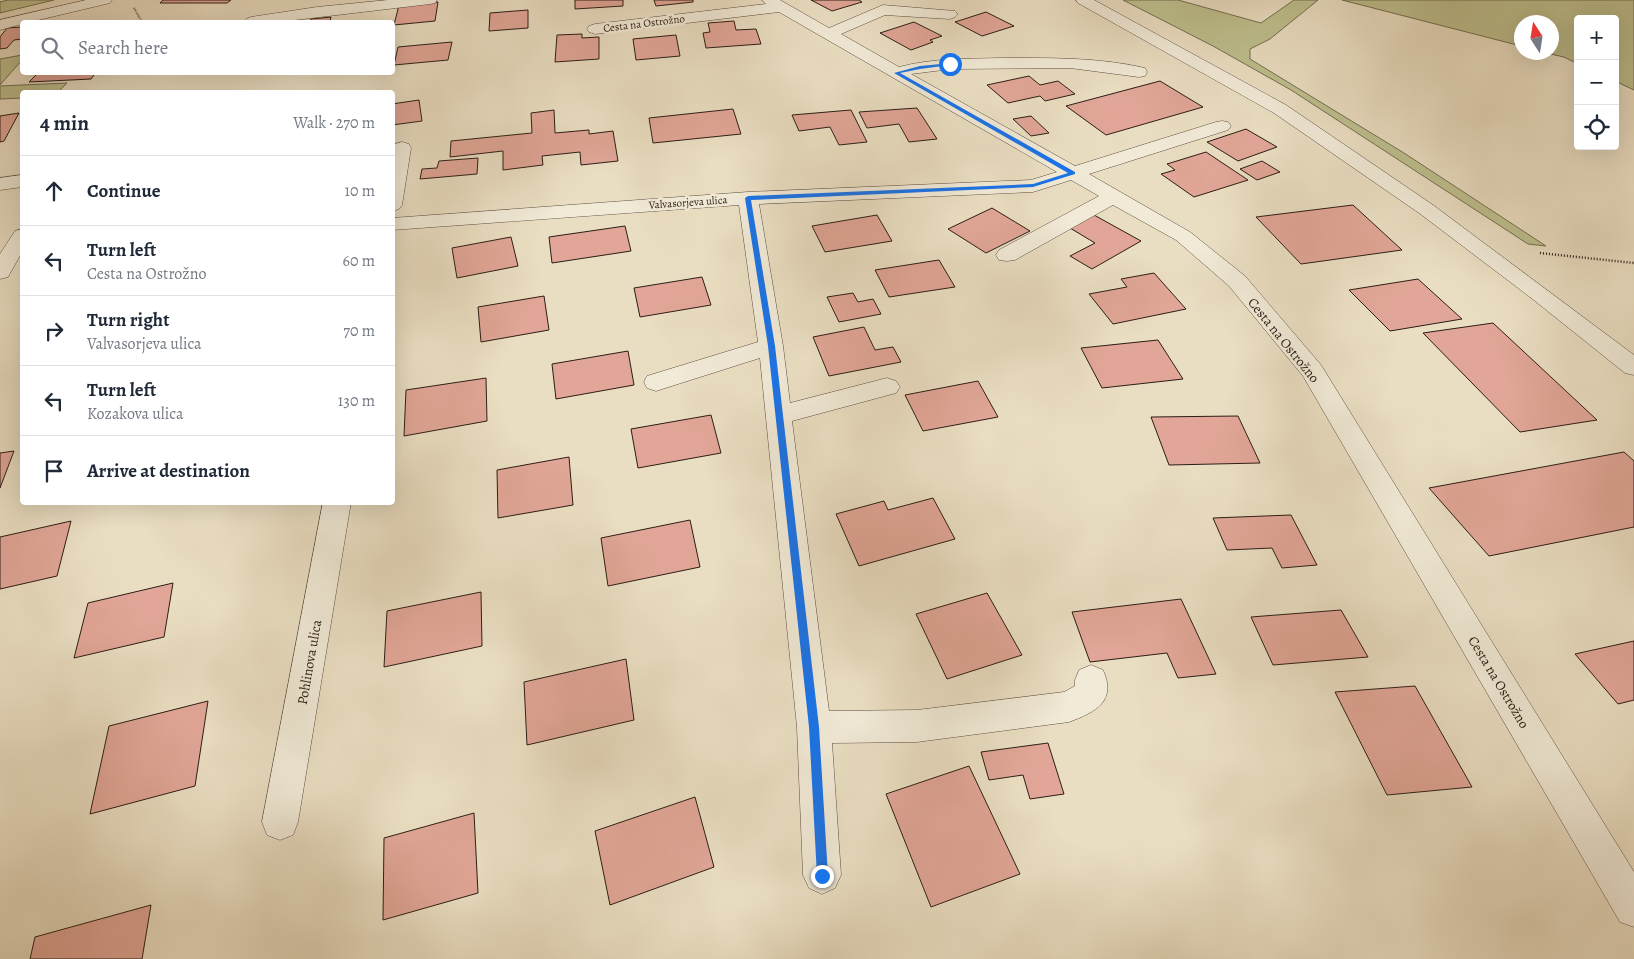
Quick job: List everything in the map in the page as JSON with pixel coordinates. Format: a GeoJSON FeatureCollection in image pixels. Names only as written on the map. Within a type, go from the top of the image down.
{"type":"FeatureCollection","features":[{"type":"Feature","properties":{"kind":"street"},"geometry":{"type":"LineString","coordinates":[[21,20],[105,0]]}},
{"type":"Feature","properties":{"kind":"street"},"geometry":{"type":"LineString","coordinates":[[260,20],[321,6],[430,0]]}},
{"type":"Feature","properties":{"kind":"street"},"geometry":{"type":"LineString","coordinates":[[1083,0],[1280,109],[1434,214],[1634,367]]}},
{"type":"Feature","properties":{"kind":"street","name":"Cesta na Ostrožno"},"geometry":{"type":"LineString","coordinates":[[595,29],[775,3],[1183,236],[1236,281],[1312,371],[1630,894]]}},
{"type":"Feature","properties":{"kind":"street"},"geometry":{"type":"LineString","coordinates":[[379,20],[382,4]]}},
{"type":"Feature","properties":{"kind":"street"},"geometry":{"type":"LineString","coordinates":[[828,34],[883,10],[950,14]]}},
{"type":"Feature","properties":{"kind":"street"},"geometry":{"type":"LineString","coordinates":[[0,25],[20,20]]}},
{"type":"Feature","properties":{"kind":"street"},"geometry":{"type":"LineString","coordinates":[[896,73],[920,67],[950,64],[1005,63],[1070,63],[1139,72]]}},
{"type":"Feature","properties":{"kind":"street","name":"Valvasorjeva ulica"},"geometry":{"type":"LineString","coordinates":[[395,224],[748,198],[1033,186],[1222,126]]}},
{"type":"Feature","properties":{"kind":"street"},"geometry":{"type":"LineString","coordinates":[[395,188],[402,148]]}},
{"type":"Feature","properties":{"kind":"street"},"geometry":{"type":"LineString","coordinates":[[0,184],[20,181]]}},
{"type":"Feature","properties":{"kind":"street"},"geometry":{"type":"LineString","coordinates":[[1007,255],[1114,196]]}},
{"type":"Feature","properties":{"kind":"street"},"geometry":{"type":"LineString","coordinates":[[748,198],[771,346],[814,727],[822,876]]}},
{"type":"Feature","properties":{"kind":"street"},"geometry":{"type":"LineString","coordinates":[[7,265],[20,240]]}},
{"type":"Feature","properties":{"kind":"street"},"geometry":{"type":"LineString","coordinates":[[656,382],[771,346]]}},
{"type":"Feature","properties":{"kind":"street"},"geometry":{"type":"LineString","coordinates":[[779,414],[888,387]]}},
{"type":"Feature","properties":{"kind":"street","name":"Pohlinova ulica"},"geometry":{"type":"LineString","coordinates":[[280,822],[336,505]]}},
{"type":"Feature","properties":{"kind":"street"},"geometry":{"type":"LineString","coordinates":[[814,727],[917,726],[1069,706],[1091,694],[1091,680]]}},
{"type":"Feature","properties":{"kind":"path"},"geometry":{"type":"LineString","coordinates":[[132,4],[141,20]]}},
{"type":"Feature","properties":{"kind":"path"},"geometry":{"type":"LineString","coordinates":[[1532,252],[1634,263]]}},
{"type":"Feature","properties":{"kind":"green space"},"geometry":{"type":"Polygon","coordinates":[[[8,0],[54,0],[0,13],[0,2],[8,0]]]}},
{"type":"Feature","properties":{"kind":"green space"},"geometry":{"type":"Polygon","coordinates":[[[1123,0],[1178,0],[1261,23],[1294,0],[1318,0],[1270,39],[1250,49],[1250,59],[1404,153],[1546,246],[1528,244],[1291,90],[1213,46],[1123,0]]]}},
{"type":"Feature","properties":{"kind":"green space"},"geometry":{"type":"Polygon","coordinates":[[[1342,0],[1634,0],[1634,90],[1619,83],[1619,15],[1574,15],[1574,62],[1559,56],[1559,15],[1514,15],[1514,44],[1342,0]]]}},
{"type":"Feature","properties":{"kind":"green space"},"geometry":{"type":"Polygon","coordinates":[[[20,55],[20,62],[0,85],[0,59],[20,55]]]}},
{"type":"Feature","properties":{"kind":"green space"},"geometry":{"type":"Polygon","coordinates":[[[67,83],[60,90],[20,90],[20,98],[0,99],[0,86],[67,83]]]}},
{"type":"Feature","properties":{"kind":"building"},"geometry":{"type":"Polygon","coordinates":[[[163,0],[231,0],[227,3],[160,3],[163,0]]]}},
{"type":"Feature","properties":{"kind":"building"},"geometry":{"type":"Polygon","coordinates":[[[575,0],[623,0],[623,6],[575,9],[575,0]]]}},
{"type":"Feature","properties":{"kind":"building"},"geometry":{"type":"Polygon","coordinates":[[[654,0],[693,0],[693,2],[656,6],[654,0]]]}},
{"type":"Feature","properties":{"kind":"building"},"geometry":{"type":"Polygon","coordinates":[[[811,0],[859,0],[862,2],[832,11],[811,0]]]}},
{"type":"Feature","properties":{"kind":"building"},"geometry":{"type":"Polygon","coordinates":[[[438,2],[435,21],[395,25],[399,5],[438,2]]]}},
{"type":"Feature","properties":{"kind":"building"},"geometry":{"type":"Polygon","coordinates":[[[528,10],[528,28],[489,31],[490,13],[528,10]]]}},
{"type":"Feature","properties":{"kind":"building"},"geometry":{"type":"Polygon","coordinates":[[[986,12],[1014,26],[982,36],[955,22],[986,12]]]}},
{"type":"Feature","properties":{"kind":"building"},"geometry":{"type":"Polygon","coordinates":[[[331,17],[330,20],[311,19],[331,17]]]}},
{"type":"Feature","properties":{"kind":"building"},"geometry":{"type":"Polygon","coordinates":[[[734,21],[736,30],[756,29],[761,44],[706,48],[703,33],[710,32],[708,23],[734,21]]]}},
{"type":"Feature","properties":{"kind":"building"},"geometry":{"type":"Polygon","coordinates":[[[914,22],[942,36],[930,40],[933,42],[911,50],[880,33],[914,22]]]}},
{"type":"Feature","properties":{"kind":"building"},"geometry":{"type":"Polygon","coordinates":[[[20,27],[20,39],[14,40],[7,48],[0,49],[0,37],[7,28],[20,27]]]}},
{"type":"Feature","properties":{"kind":"building"},"geometry":{"type":"Polygon","coordinates":[[[582,34],[582,38],[599,37],[599,59],[555,62],[557,35],[582,34]]]}},
{"type":"Feature","properties":{"kind":"building"},"geometry":{"type":"Polygon","coordinates":[[[676,35],[680,56],[636,60],[633,39],[676,35]]]}},
{"type":"Feature","properties":{"kind":"building"},"geometry":{"type":"Polygon","coordinates":[[[452,42],[448,60],[395,65],[398,47],[452,42]]]}},
{"type":"Feature","properties":{"kind":"building"},"geometry":{"type":"Polygon","coordinates":[[[36,75],[94,75],[91,79],[29,82],[36,75]]]}},
{"type":"Feature","properties":{"kind":"building"},"geometry":{"type":"Polygon","coordinates":[[[1029,76],[1040,85],[1058,81],[1075,94],[1045,101],[1040,96],[1008,103],[987,85],[1029,76]]]}},
{"type":"Feature","properties":{"kind":"building"},"geometry":{"type":"Polygon","coordinates":[[[1160,81],[1203,107],[1106,135],[1066,106],[1160,81]]]}},
{"type":"Feature","properties":{"kind":"building"},"geometry":{"type":"Polygon","coordinates":[[[419,100],[422,121],[395,125],[395,104],[419,100]]]}},
{"type":"Feature","properties":{"kind":"building"},"geometry":{"type":"Polygon","coordinates":[[[917,108],[937,139],[909,142],[899,124],[867,128],[859,112],[917,108]]]}},
{"type":"Feature","properties":{"kind":"building"},"geometry":{"type":"Polygon","coordinates":[[[733,109],[741,134],[653,143],[649,118],[733,109]]]}},
{"type":"Feature","properties":{"kind":"building"},"geometry":{"type":"Polygon","coordinates":[[[554,110],[555,133],[589,130],[589,134],[613,131],[618,161],[581,165],[580,152],[542,156],[543,165],[503,170],[503,151],[450,157],[451,141],[532,133],[531,113],[554,110]]]}},
{"type":"Feature","properties":{"kind":"building"},"geometry":{"type":"Polygon","coordinates":[[[851,110],[867,142],[839,145],[830,127],[799,131],[792,115],[851,110]]]}},
{"type":"Feature","properties":{"kind":"building"},"geometry":{"type":"Polygon","coordinates":[[[19,113],[4,141],[0,142],[0,116],[19,113]]]}},
{"type":"Feature","properties":{"kind":"building"},"geometry":{"type":"Polygon","coordinates":[[[1031,116],[1049,133],[1031,136],[1013,119],[1031,116]]]}},
{"type":"Feature","properties":{"kind":"building"},"geometry":{"type":"Polygon","coordinates":[[[1246,129],[1277,147],[1238,161],[1207,142],[1246,129]]]}},
{"type":"Feature","properties":{"kind":"building"},"geometry":{"type":"Polygon","coordinates":[[[1206,152],[1248,180],[1194,197],[1161,174],[1175,170],[1167,164],[1206,152]]]}},
{"type":"Feature","properties":{"kind":"building"},"geometry":{"type":"Polygon","coordinates":[[[478,158],[477,174],[420,179],[422,169],[437,168],[439,161],[478,158]]]}},
{"type":"Feature","properties":{"kind":"building"},"geometry":{"type":"Polygon","coordinates":[[[1262,161],[1280,172],[1257,180],[1240,169],[1262,161]]]}},
{"type":"Feature","properties":{"kind":"building"},"geometry":{"type":"Polygon","coordinates":[[[1353,205],[1402,250],[1301,264],[1256,217],[1353,205]]]}},
{"type":"Feature","properties":{"kind":"building"},"geometry":{"type":"Polygon","coordinates":[[[992,208],[1030,231],[986,253],[948,229],[992,208]]]}},
{"type":"Feature","properties":{"kind":"building"},"geometry":{"type":"Polygon","coordinates":[[[877,215],[892,241],[825,252],[812,226],[877,215]]]}},
{"type":"Feature","properties":{"kind":"building"},"geometry":{"type":"Polygon","coordinates":[[[1094,215],[1141,241],[1092,269],[1070,256],[1095,243],[1070,228],[1094,215]]]}},
{"type":"Feature","properties":{"kind":"building"},"geometry":{"type":"Polygon","coordinates":[[[625,226],[631,251],[552,263],[549,237],[625,226]]]}},
{"type":"Feature","properties":{"kind":"building"},"geometry":{"type":"Polygon","coordinates":[[[511,237],[518,266],[457,278],[452,248],[511,237]]]}},
{"type":"Feature","properties":{"kind":"building"},"geometry":{"type":"Polygon","coordinates":[[[939,260],[955,287],[889,297],[875,270],[939,260]]]}},
{"type":"Feature","properties":{"kind":"building"},"geometry":{"type":"Polygon","coordinates":[[[1154,273],[1186,309],[1113,324],[1089,294],[1127,287],[1121,279],[1154,273]]]}},
{"type":"Feature","properties":{"kind":"building"},"geometry":{"type":"Polygon","coordinates":[[[702,277],[711,305],[640,317],[634,288],[702,277]]]}},
{"type":"Feature","properties":{"kind":"building"},"geometry":{"type":"Polygon","coordinates":[[[1418,279],[1462,319],[1390,331],[1349,290],[1418,279]]]}},
{"type":"Feature","properties":{"kind":"building"},"geometry":{"type":"Polygon","coordinates":[[[853,293],[858,302],[873,299],[881,314],[839,322],[827,297],[853,293]]]}},
{"type":"Feature","properties":{"kind":"building"},"geometry":{"type":"Polygon","coordinates":[[[544,296],[549,330],[481,342],[478,307],[544,296]]]}},
{"type":"Feature","properties":{"kind":"building"},"geometry":{"type":"Polygon","coordinates":[[[1493,323],[1597,420],[1520,432],[1423,333],[1493,323]]]}},
{"type":"Feature","properties":{"kind":"building"},"geometry":{"type":"Polygon","coordinates":[[[864,327],[875,350],[893,347],[901,362],[829,376],[813,337],[864,327]]]}},
{"type":"Feature","properties":{"kind":"building"},"geometry":{"type":"Polygon","coordinates":[[[1158,340],[1183,379],[1102,388],[1081,348],[1158,340]]]}},
{"type":"Feature","properties":{"kind":"building"},"geometry":{"type":"Polygon","coordinates":[[[628,351],[634,385],[556,399],[552,364],[628,351]]]}},
{"type":"Feature","properties":{"kind":"building"},"geometry":{"type":"Polygon","coordinates":[[[486,378],[487,421],[404,436],[406,390],[486,378]]]}},
{"type":"Feature","properties":{"kind":"building"},"geometry":{"type":"Polygon","coordinates":[[[978,381],[998,417],[923,431],[905,395],[978,381]]]}},
{"type":"Feature","properties":{"kind":"building"},"geometry":{"type":"Polygon","coordinates":[[[711,415],[721,453],[638,468],[631,429],[711,415]]]}},
{"type":"Feature","properties":{"kind":"building"},"geometry":{"type":"Polygon","coordinates":[[[1238,416],[1260,463],[1169,465],[1151,417],[1238,416]]]}},
{"type":"Feature","properties":{"kind":"building"},"geometry":{"type":"Polygon","coordinates":[[[14,451],[0,488],[0,453],[14,451]]]}},
{"type":"Feature","properties":{"kind":"building"},"geometry":{"type":"Polygon","coordinates":[[[1624,452],[1634,461],[1634,527],[1489,556],[1429,488],[1624,452]]]}},
{"type":"Feature","properties":{"kind":"building"},"geometry":{"type":"Polygon","coordinates":[[[569,457],[573,505],[498,518],[497,470],[569,457]]]}},
{"type":"Feature","properties":{"kind":"building"},"geometry":{"type":"Polygon","coordinates":[[[933,498],[955,539],[859,566],[836,514],[884,501],[888,510],[933,498]]]}},
{"type":"Feature","properties":{"kind":"building"},"geometry":{"type":"Polygon","coordinates":[[[1291,515],[1317,565],[1282,568],[1272,548],[1227,550],[1213,518],[1291,515]]]}},
{"type":"Feature","properties":{"kind":"building"},"geometry":{"type":"Polygon","coordinates":[[[690,520],[700,567],[608,586],[601,538],[690,520]]]}},
{"type":"Feature","properties":{"kind":"building"},"geometry":{"type":"Polygon","coordinates":[[[71,521],[57,576],[0,589],[0,537],[71,521]]]}},
{"type":"Feature","properties":{"kind":"building"},"geometry":{"type":"Polygon","coordinates":[[[173,583],[164,637],[74,658],[88,603],[173,583]]]}},
{"type":"Feature","properties":{"kind":"building"},"geometry":{"type":"Polygon","coordinates":[[[481,592],[482,646],[384,667],[387,611],[481,592]]]}},
{"type":"Feature","properties":{"kind":"building"},"geometry":{"type":"Polygon","coordinates":[[[987,593],[1022,655],[947,679],[916,614],[987,593]]]}},
{"type":"Feature","properties":{"kind":"building"},"geometry":{"type":"Polygon","coordinates":[[[1181,599],[1216,674],[1178,678],[1167,653],[1090,662],[1072,612],[1181,599]]]}},
{"type":"Feature","properties":{"kind":"building"},"geometry":{"type":"Polygon","coordinates":[[[1341,610],[1368,657],[1273,665],[1251,617],[1341,610]]]}},
{"type":"Feature","properties":{"kind":"building"},"geometry":{"type":"Polygon","coordinates":[[[1634,641],[1634,700],[1618,704],[1575,654],[1634,641]]]}},
{"type":"Feature","properties":{"kind":"building"},"geometry":{"type":"Polygon","coordinates":[[[626,659],[634,720],[527,745],[524,682],[626,659]]]}},
{"type":"Feature","properties":{"kind":"building"},"geometry":{"type":"Polygon","coordinates":[[[1415,686],[1472,787],[1387,795],[1335,692],[1415,686]]]}},
{"type":"Feature","properties":{"kind":"building"},"geometry":{"type":"Polygon","coordinates":[[[208,701],[195,786],[90,814],[109,726],[208,701]]]}},
{"type":"Feature","properties":{"kind":"building"},"geometry":{"type":"Polygon","coordinates":[[[1048,743],[1064,794],[1030,799],[1023,775],[989,780],[981,752],[1048,743]]]}},
{"type":"Feature","properties":{"kind":"building"},"geometry":{"type":"Polygon","coordinates":[[[969,766],[1020,874],[931,907],[886,794],[969,766]]]}},
{"type":"Feature","properties":{"kind":"building"},"geometry":{"type":"Polygon","coordinates":[[[695,797],[714,867],[610,905],[595,831],[695,797]]]}},
{"type":"Feature","properties":{"kind":"building"},"geometry":{"type":"Polygon","coordinates":[[[474,813],[478,893],[383,920],[384,838],[474,813]]]}},
{"type":"Feature","properties":{"kind":"building"},"geometry":{"type":"Polygon","coordinates":[[[151,905],[142,959],[30,959],[35,937],[151,905]]]}},
{"type":"Feature","properties":{"kind":"route"},"geometry":{"type":"LineString","coordinates":[[822,876],[814,727],[771,346],[748,198],[1033,186],[1072,173],[896,73],[920,67],[950,64]]}}]}
